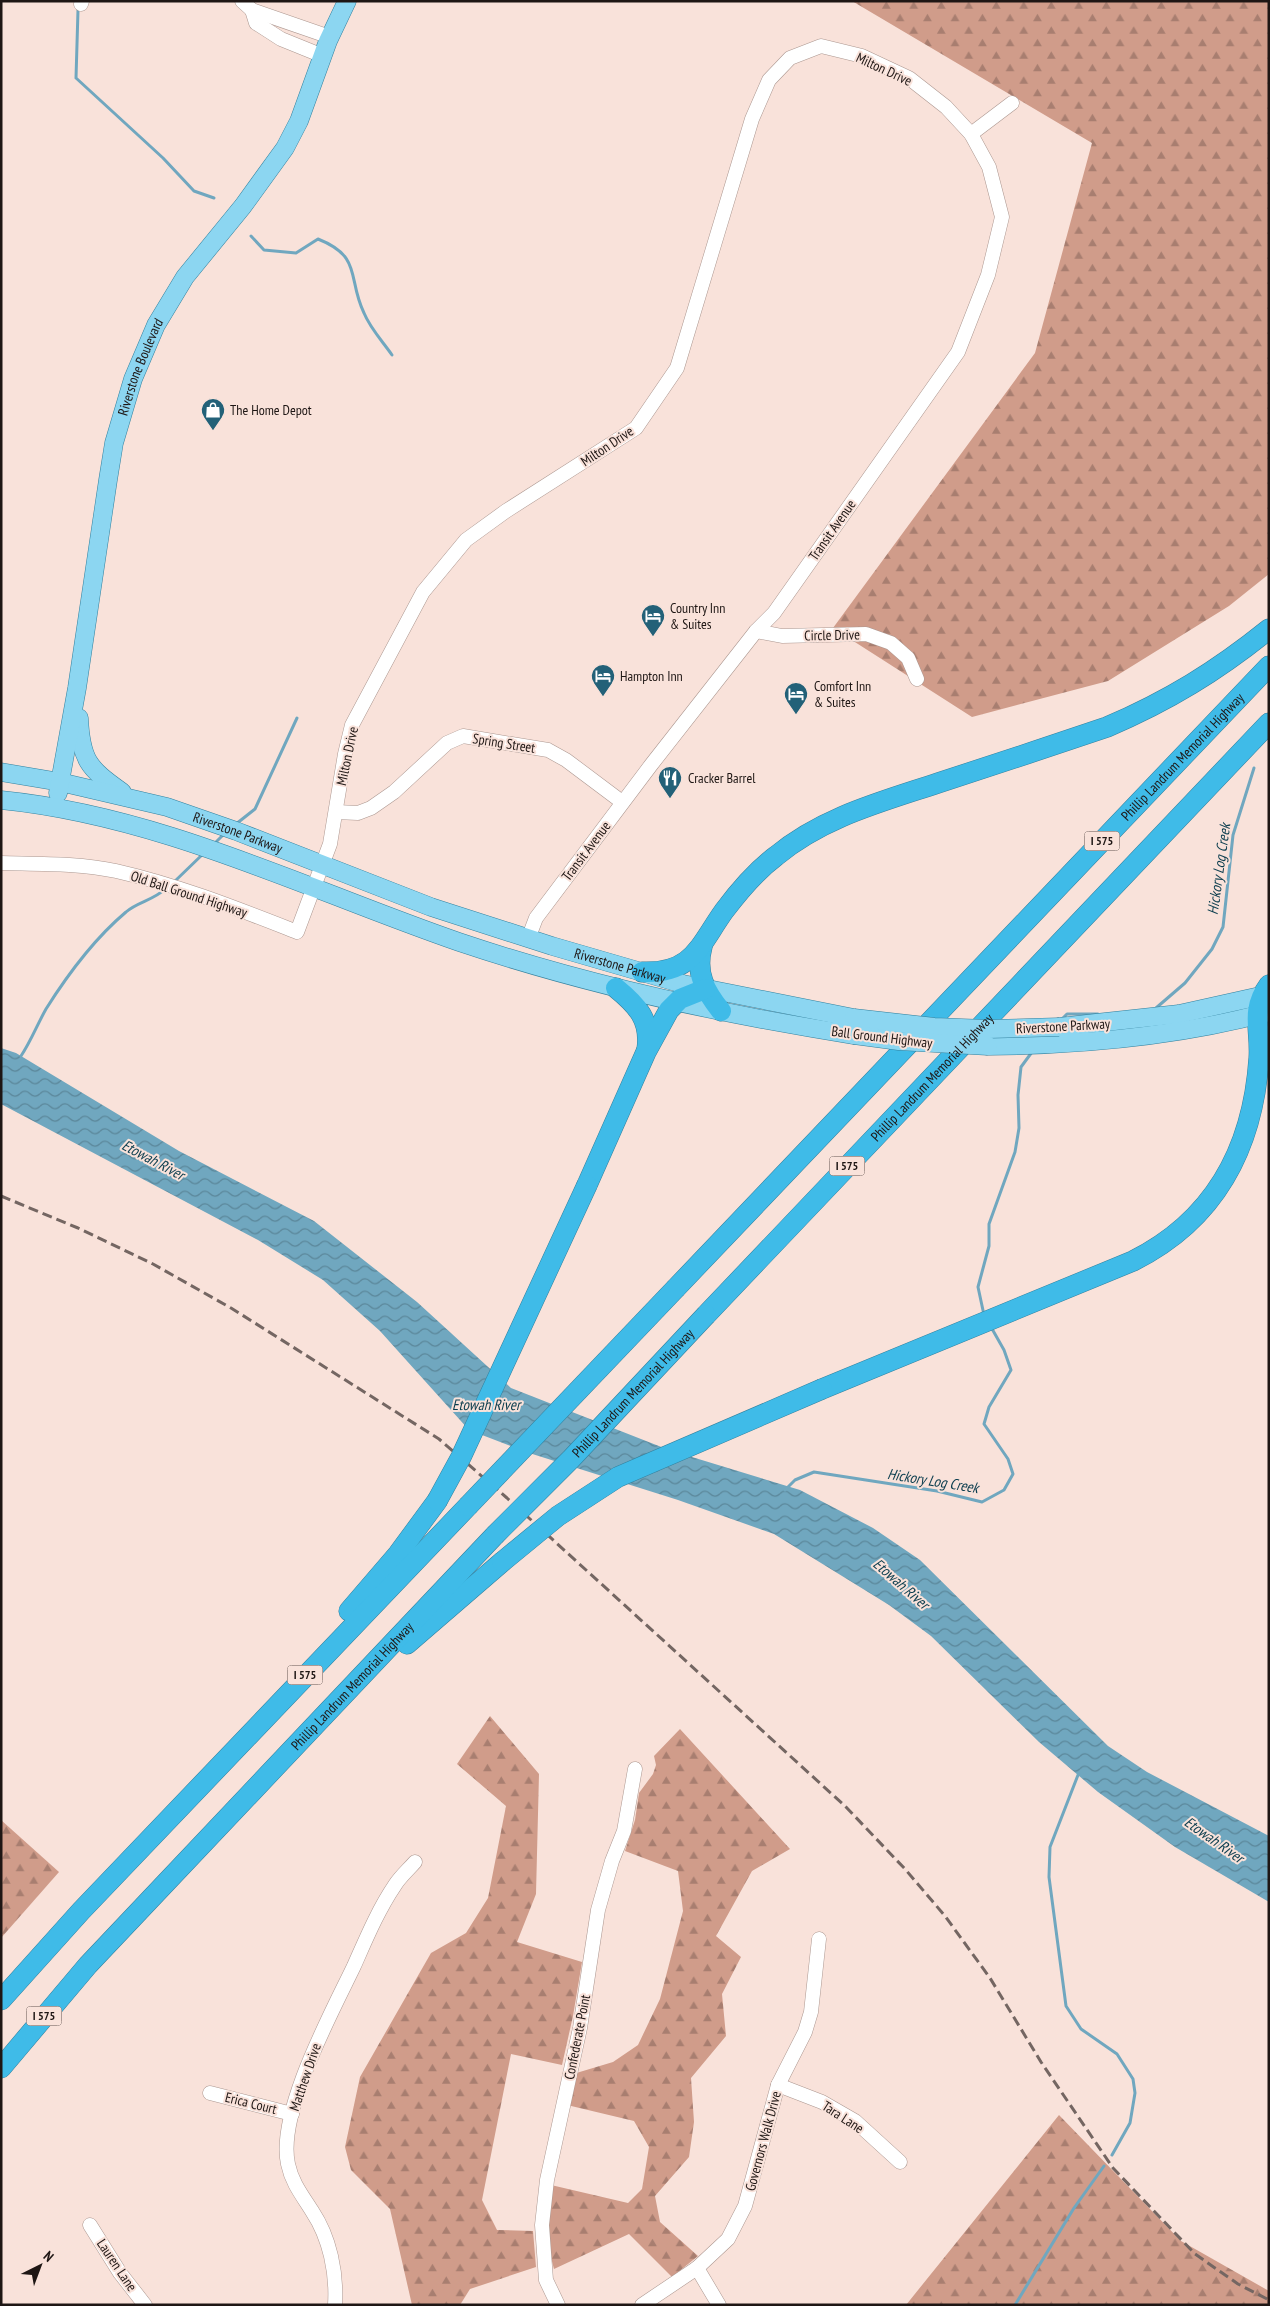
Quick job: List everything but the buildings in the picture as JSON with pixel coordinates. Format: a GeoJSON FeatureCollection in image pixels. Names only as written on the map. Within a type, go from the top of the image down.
{"type":"FeatureCollection","features":[{"type":"Feature","properties":{"kind":"highway"},"geometry":{"type":"LineString","coordinates":[[642,972],[661,972],[678,967],[702,947],[725,910],[755,875],[786,847],[814,830],[866,807],[1107,727],[1132,716],[1204,678],[1269,629]]}},
{"type":"Feature","properties":{"kind":"highway","name":"Phillip Landrum Memorial Highway"},"geometry":{"type":"LineString","coordinates":[[1,2000],[43,1951],[143,1845],[1269,666]]}},
{"type":"Feature","properties":{"kind":"highway","name":"Phillip Landrum Memorial Highway"},"geometry":{"type":"LineString","coordinates":[[1,2068],[88,1965],[495,1535],[578,1452],[706,1314],[1269,724]]}},
{"type":"Feature","properties":{"kind":"highway"},"geometry":{"type":"LineString","coordinates":[[702,947],[699,971],[705,989],[721,1010]]}},
{"type":"Feature","properties":{"kind":"highway"},"geometry":{"type":"LineString","coordinates":[[616,988],[643,1014],[648,1031],[646,1052]]}},
{"type":"Feature","properties":{"kind":"highway"},"geometry":{"type":"LineString","coordinates":[[143,1845],[378,1578],[437,1500],[462,1456],[646,1052],[675,1002],[705,989]]}},
{"type":"Feature","properties":{"kind":"highway"},"geometry":{"type":"LineString","coordinates":[[326,1714],[558,1516],[618,1477],[822,1389],[1145,1255],[1168,1241],[1193,1219],[1228,1174],[1243,1142],[1252,1112],[1265,1005]]}},
{"type":"Feature","properties":{"kind":"main road","name":"Riverstone Boulevard"},"geometry":{"type":"LineString","coordinates":[[55,807],[77,688],[114,443],[144,352],[169,301],[184,277],[249,199],[285,148],[299,121],[330,37],[347,1]]}},
{"type":"Feature","properties":{"kind":"main road"},"geometry":{"type":"LineString","coordinates":[[77,688],[80,745],[87,760],[98,775],[131,798]]}},
{"type":"Feature","properties":{"kind":"main road","name":"Riverstone Parkway"},"geometry":{"type":"LineString","coordinates":[[1,772],[60,782],[131,798],[205,820],[431,907],[528,939],[705,989],[854,1026],[988,1029],[1059,1027],[1143,1020],[1265,1005]]}},
{"type":"Feature","properties":{"kind":"main road","name":"Riverstone Parkway"},"geometry":{"type":"LineString","coordinates":[[1,800],[55,807],[122,822],[196,844],[460,942],[616,988],[675,1002]]}},
{"type":"Feature","properties":{"kind":"main road","name":"Ball Ground Highway"},"geometry":{"type":"LineString","coordinates":[[675,1002],[721,1010],[854,1026],[932,1043],[1042,1045],[1117,1040],[1185,1031],[1265,1005]]}},
{"type":"Feature","properties":{"kind":"street"},"geometry":{"type":"LineString","coordinates":[[247,6],[330,37]]}},
{"type":"Feature","properties":{"kind":"street"},"geometry":{"type":"LineString","coordinates":[[247,6],[256,23],[282,39],[323,56]]}},
{"type":"Feature","properties":{"kind":"street","name":"Milton Drive"},"geometry":{"type":"LineString","coordinates":[[313,888],[330,844],[346,746],[352,725],[423,592],[466,540],[506,511],[636,428],[677,368],[752,119],[769,80],[790,58],[821,46],[862,56],[909,78],[926,91]]}},
{"type":"Feature","properties":{"kind":"street","name":"Transit Avenue"},"geometry":{"type":"LineString","coordinates":[[528,939],[536,918],[622,802],[756,631],[774,613],[958,352],[988,275],[1002,217],[989,166],[971,134],[946,107],[926,91]]}},
{"type":"Feature","properties":{"kind":"street"},"geometry":{"type":"LineString","coordinates":[[971,134],[1012,103]]}},
{"type":"Feature","properties":{"kind":"street","name":"Circle Drive"},"geometry":{"type":"LineString","coordinates":[[756,631],[782,636],[866,634],[891,643],[908,658],[917,679]]}},
{"type":"Feature","properties":{"kind":"street","name":"Spring Street"},"geometry":{"type":"LineString","coordinates":[[336,812],[363,811],[391,795],[447,743],[463,736],[548,750],[566,760],[622,802]]}},
{"type":"Feature","properties":{"kind":"street","name":"Old Ball Ground Highway"},"geometry":{"type":"LineString","coordinates":[[1,863],[45,864],[114,871],[170,885],[298,932],[313,888]]}},
{"type":"Feature","properties":{"kind":"street","name":"Confederate Point"},"geometry":{"type":"LineString","coordinates":[[558,2305],[546,2280],[542,2225],[547,2180],[580,2028],[598,1910],[612,1861],[624,1831],[635,1769]]}},
{"type":"Feature","properties":{"kind":"street","name":"Matthew Drive"},"geometry":{"type":"LineString","coordinates":[[335,2305],[333,2266],[325,2238],[312,2211],[299,2194],[288,2166],[286,2151],[292,2114],[313,2049],[363,1946],[395,1884],[415,1862]]}},
{"type":"Feature","properties":{"kind":"street","name":"Governors Walk Drive"},"geometry":{"type":"LineString","coordinates":[[642,2305],[697,2268],[728,2239],[745,2206],[778,2085],[805,2032],[811,2012],[819,1938]]}},
{"type":"Feature","properties":{"kind":"street","name":"Tara Lane"},"geometry":{"type":"LineString","coordinates":[[778,2085],[822,2102],[855,2121],[900,2162]]}},
{"type":"Feature","properties":{"kind":"street","name":"Erica Court"},"geometry":{"type":"LineString","coordinates":[[210,2093],[292,2114]]}},
{"type":"Feature","properties":{"kind":"street","name":"Lauren Lane"},"geometry":{"type":"LineString","coordinates":[[90,2225],[120,2273],[145,2305]]}},
{"type":"Feature","properties":{"kind":"street"},"geometry":{"type":"LineString","coordinates":[[697,2268],[719,2305]]}},
{"type":"Feature","properties":{"kind":"green space"},"geometry":{"type":"Polygon","coordinates":[[[852,1],[1269,1],[1269,574],[1229,606],[1108,681],[972,717],[833,628],[1035,353],[1092,143],[852,1]]]}},
{"type":"Feature","properties":{"kind":"green space"},"geometry":{"type":"Polygon","coordinates":[[[490,1716],[539,1774],[536,1894],[517,1942],[582,1962],[562,2065],[511,2054],[482,2200],[497,2230],[533,2231],[536,2267],[470,2289],[460,2305],[412,2305],[390,2209],[351,2170],[345,2147],[360,2077],[431,1953],[466,1933],[488,1898],[506,1806],[457,1764],[490,1716]]]}},
{"type":"Feature","properties":{"kind":"green space"},"geometry":{"type":"Polygon","coordinates":[[[680,1729],[790,1849],[752,1871],[716,1936],[741,1957],[722,1994],[726,2036],[691,2078],[694,2122],[689,2157],[655,2196],[660,2222],[698,2256],[672,2277],[629,2234],[554,2269],[547,2227],[551,2185],[628,2203],[642,2189],[649,2147],[634,2121],[567,2105],[573,2074],[613,2062],[638,2045],[660,1999],[683,1911],[678,1871],[625,1851],[635,1820],[639,1793],[653,1774],[656,1765],[654,1756],[680,1729]]]}},
{"type":"Feature","properties":{"kind":"green space"},"geometry":{"type":"Polygon","coordinates":[[[1,1820],[59,1872],[1,1938],[1,1820]]]}},
{"type":"Feature","properties":{"kind":"green space"},"geometry":{"type":"Polygon","coordinates":[[[1059,2115],[1181,2241],[1269,2291],[1269,2305],[906,2305],[1059,2115]]]}},
{"type":"Feature","properties":{"kind":"water","name":"Etowah River"},"geometry":{"type":"Polygon","coordinates":[[[1,1048],[16,1053],[179,1151],[314,1221],[417,1302],[511,1388],[669,1450],[800,1490],[873,1528],[920,1560],[1108,1746],[1147,1772],[1269,1836],[1269,1902],[1175,1847],[1098,1792],[1039,1742],[931,1636],[889,1605],[774,1534],[678,1500],[526,1452],[469,1430],[380,1331],[323,1280],[258,1240],[1,1104],[1,1048]]]}},
{"type":"Feature","properties":{"kind":"waterway"},"geometry":{"type":"LineString","coordinates":[[81,7],[78,10],[76,78],[163,158],[194,191],[214,198]]}},
{"type":"Feature","properties":{"kind":"waterway"},"geometry":{"type":"LineString","coordinates":[[251,236],[264,250],[296,253],[318,239],[342,253],[352,270],[359,301],[367,319],[392,355]]}},
{"type":"Feature","properties":{"kind":"waterway"},"geometry":{"type":"LineString","coordinates":[[236,824],[255,809],[297,718]]}},
{"type":"Feature","properties":{"kind":"waterway","name":"Hickory Log Creek"},"geometry":{"type":"LineString","coordinates":[[1156,1008],[1185,983],[1212,949],[1223,927],[1233,835],[1254,768]]}},
{"type":"Feature","properties":{"kind":"waterway"},"geometry":{"type":"LineString","coordinates":[[214,844],[225,833]]}},
{"type":"Feature","properties":{"kind":"waterway"},"geometry":{"type":"LineString","coordinates":[[174,882],[204,853]]}},
{"type":"Feature","properties":{"kind":"waterway"},"geometry":{"type":"LineString","coordinates":[[21,1056],[54,996],[92,945],[114,922],[130,909],[156,896],[165,889]]}},
{"type":"Feature","properties":{"kind":"waterway","name":"Hickory Log Creek"},"geometry":{"type":"LineString","coordinates":[[1061,1020],[1067,1014],[1098,1014]]}},
{"type":"Feature","properties":{"kind":"waterway","name":"Hickory Log Creek"},"geometry":{"type":"LineString","coordinates":[[984,1315],[978,1287],[989,1246],[989,1224],[1015,1152],[1019,1128],[1018,1095],[1021,1067],[1032,1052]]}},
{"type":"Feature","properties":{"kind":"waterway","name":"Hickory Log Creek"},"geometry":{"type":"LineString","coordinates":[[785,1490],[795,1480],[814,1472],[937,1491],[982,1502],[1004,1490],[1013,1474],[1008,1459],[984,1424],[989,1407],[1011,1370],[1004,1350],[991,1327]]}},
{"type":"Feature","properties":{"kind":"waterway"},"geometry":{"type":"LineString","coordinates":[[1078,1775],[1050,1847],[1049,1877],[1066,2006],[1081,2029],[1117,2054],[1133,2079],[1135,2093],[1130,2123],[1112,2155]]}},
{"type":"Feature","properties":{"kind":"waterway"},"geometry":{"type":"LineString","coordinates":[[1015,2305],[1074,2208],[1104,2166]]}},
{"type":"Feature","properties":{"kind":"railway"},"geometry":{"type":"LineString","coordinates":[[1,1196],[78,1228],[153,1264],[231,1308],[439,1439],[507,1498],[845,1806],[905,1869],[945,1916],[990,1978],[1041,2062],[1113,2168],[1195,2254],[1238,2284],[1269,2300]]}},
{"type":"Feature","properties":{"kind":"place","name":"The Home Depot"},"geometry":{"type":"Point","coordinates":[213,431]}},
{"type":"Feature","properties":{"kind":"place","name":"Country Inn & Suites"},"geometry":{"type":"Point","coordinates":[653,637]}},
{"type":"Feature","properties":{"kind":"place","name":"Hampton Inn"},"geometry":{"type":"Point","coordinates":[603,697]}},
{"type":"Feature","properties":{"kind":"place","name":"Comfort Inn & Suites"},"geometry":{"type":"Point","coordinates":[796,715]}},
{"type":"Feature","properties":{"kind":"place","name":"Cracker Barrel"},"geometry":{"type":"Point","coordinates":[670,799]}}]}
